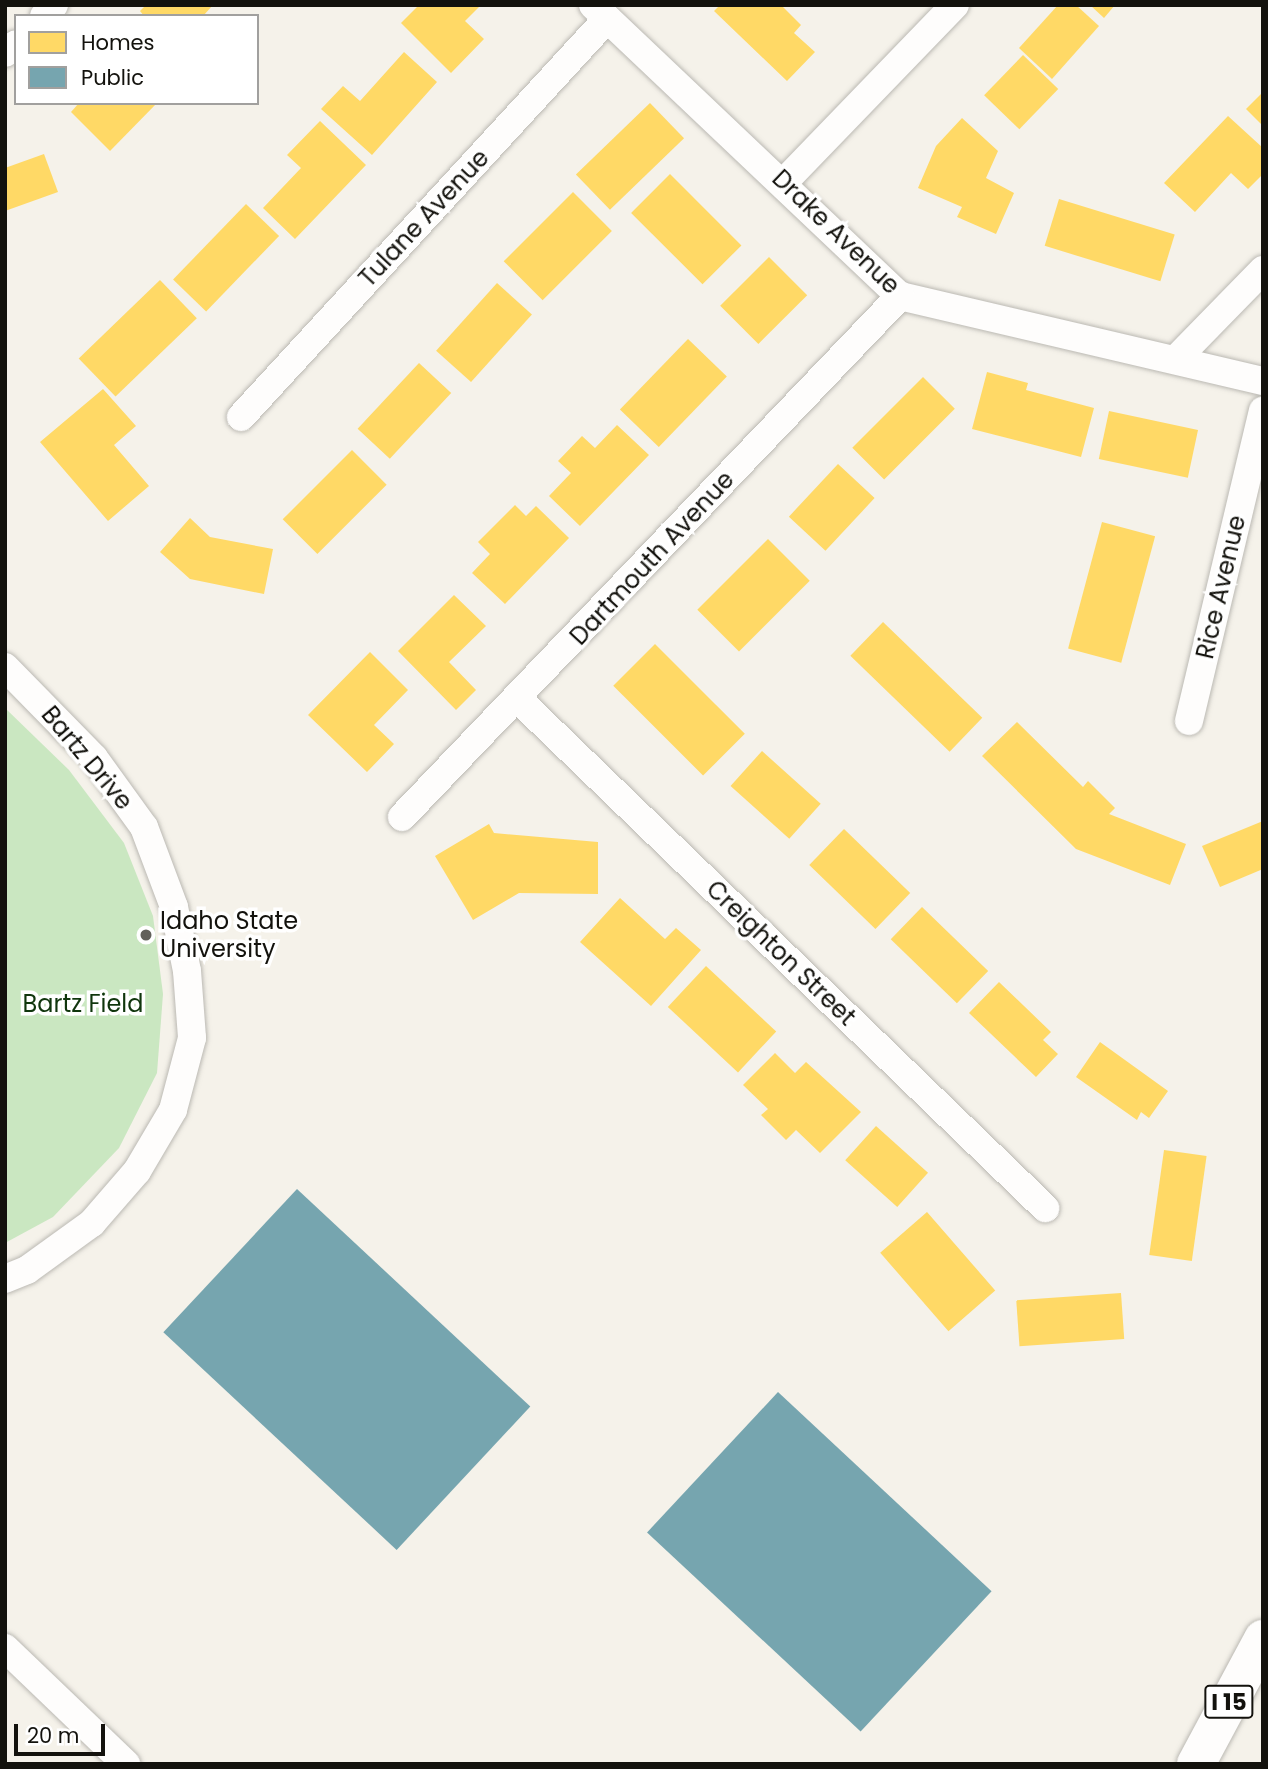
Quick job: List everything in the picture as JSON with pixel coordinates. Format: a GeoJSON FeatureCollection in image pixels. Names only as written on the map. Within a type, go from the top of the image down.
{"type":"FeatureCollection","features":[{"type":"Feature","properties":{"kind":"highway","name":"I 15"},"geometry":{"type":"LineString","coordinates":[[1196,1764],[1263,1639]]}},
{"type":"Feature","properties":{"kind":"street"},"geometry":{"type":"LineString","coordinates":[[784,182],[955,5]]}},
{"type":"Feature","properties":{"kind":"street","name":"Drake Avenue"},"geometry":{"type":"LineString","coordinates":[[600,12],[784,182],[900,296],[1177,358]]}},
{"type":"Feature","properties":{"kind":"street","name":"Tulane Avenue"},"geometry":{"type":"LineString","coordinates":[[242,417],[600,12]]}},
{"type":"Feature","properties":{"kind":"street"},"geometry":{"type":"LineString","coordinates":[[1263,270],[1177,358],[1263,381]]}},
{"type":"Feature","properties":{"kind":"street","name":"Dartmouth Avenue"},"geometry":{"type":"LineString","coordinates":[[402,817],[518,699],[900,296]]}},
{"type":"Feature","properties":{"kind":"street","name":"Rice Avenue"},"geometry":{"type":"LineString","coordinates":[[1189,721],[1263,411]]}},
{"type":"Feature","properties":{"kind":"street","name":"Bartz Drive"},"geometry":{"type":"LineString","coordinates":[[5,667],[94,758],[144,827],[174,907],[187,971],[192,1038],[173,1110],[137,1171],[92,1223],[27,1270],[5,1279]]}},
{"type":"Feature","properties":{"kind":"street","name":"Creighton Street"},"geometry":{"type":"LineString","coordinates":[[518,699],[1045,1208]]}},
{"type":"Feature","properties":{"kind":"street"},"geometry":{"type":"LineString","coordinates":[[5,1648],[126,1764]]}},
{"type":"Feature","properties":{"kind":"green space","name":"Bartz Field"},"geometry":{"type":"Polygon","coordinates":[[[5,708],[69,770],[124,843],[153,916],[163,994],[157,1073],[119,1148],[53,1217],[5,1243],[5,708]]]}},
{"type":"Feature","properties":{"kind":"building: Homes"},"geometry":{"type":"Polygon","coordinates":[[[146,5],[213,5],[205,14],[142,14],[140,11],[146,5]]]}},
{"type":"Feature","properties":{"kind":"building: Homes"},"geometry":{"type":"Polygon","coordinates":[[[419,5],[481,5],[465,21],[484,39],[451,73],[401,23],[419,5]]]}},
{"type":"Feature","properties":{"kind":"building: Homes"},"geometry":{"type":"Polygon","coordinates":[[[720,5],[781,5],[801,25],[794,33],[815,52],[787,81],[714,11],[720,5]]]}},
{"type":"Feature","properties":{"kind":"building: Homes"},"geometry":{"type":"Polygon","coordinates":[[[1058,5],[1076,5],[1099,26],[1052,79],[1019,48],[1058,5]]]}},
{"type":"Feature","properties":{"kind":"building: Homes"},"geometry":{"type":"Polygon","coordinates":[[[1090,5],[1115,5],[1104,18],[1090,5]]]}},
{"type":"Feature","properties":{"kind":"building: Homes"},"geometry":{"type":"Polygon","coordinates":[[[404,52],[437,82],[372,155],[321,109],[343,86],[360,101],[404,52]]]}},
{"type":"Feature","properties":{"kind":"building: Homes"},"geometry":{"type":"Polygon","coordinates":[[[1023,55],[1058,89],[1019,129],[984,95],[1023,55]]]}},
{"type":"Feature","properties":{"kind":"building: Homes"},"geometry":{"type":"Polygon","coordinates":[[[1263,92],[1263,126],[1246,109],[1263,92]]]}},
{"type":"Feature","properties":{"kind":"building: Homes"},"geometry":{"type":"Polygon","coordinates":[[[650,103],[684,138],[610,210],[576,175],[650,103]]]}},
{"type":"Feature","properties":{"kind":"building: Homes"},"geometry":{"type":"Polygon","coordinates":[[[77,105],[155,105],[110,151],[71,112],[77,105]]]}},
{"type":"Feature","properties":{"kind":"building: Homes"},"geometry":{"type":"Polygon","coordinates":[[[1228,116],[1263,148],[1263,174],[1248,189],[1231,173],[1195,212],[1164,183],[1228,116]]]}},
{"type":"Feature","properties":{"kind":"building: Homes"},"geometry":{"type":"Polygon","coordinates":[[[962,118],[998,151],[986,178],[1014,193],[996,234],[957,217],[962,207],[918,188],[936,146],[962,118]]]}},
{"type":"Feature","properties":{"kind":"building: Homes"},"geometry":{"type":"Polygon","coordinates":[[[320,121],[366,165],[295,239],[263,208],[301,168],[287,155],[320,121]]]}},
{"type":"Feature","properties":{"kind":"building: Homes"},"geometry":{"type":"Polygon","coordinates":[[[44,154],[58,192],[5,211],[5,168],[44,154]]]}},
{"type":"Feature","properties":{"kind":"building: Homes"},"geometry":{"type":"Polygon","coordinates":[[[670,174],[741,245],[703,284],[631,213],[670,174]]]}},
{"type":"Feature","properties":{"kind":"building: Homes"},"geometry":{"type":"Polygon","coordinates":[[[573,192],[612,231],[543,300],[504,261],[573,192]]]}},
{"type":"Feature","properties":{"kind":"building: Homes"},"geometry":{"type":"Polygon","coordinates":[[[1059,199],[1175,234],[1160,281],[1045,246],[1059,199]]]}},
{"type":"Feature","properties":{"kind":"building: Homes"},"geometry":{"type":"Polygon","coordinates":[[[246,204],[279,236],[206,311],[173,280],[246,204]]]}},
{"type":"Feature","properties":{"kind":"building: Homes"},"geometry":{"type":"Polygon","coordinates":[[[769,257],[807,295],[758,344],[720,306],[769,257]]]}},
{"type":"Feature","properties":{"kind":"building: Homes"},"geometry":{"type":"Polygon","coordinates":[[[160,280],[197,318],[116,397],[79,358],[160,280]]]}},
{"type":"Feature","properties":{"kind":"building: Homes"},"geometry":{"type":"Polygon","coordinates":[[[497,283],[532,314],[471,382],[436,351],[497,283]]]}},
{"type":"Feature","properties":{"kind":"building: Homes"},"geometry":{"type":"Polygon","coordinates":[[[688,339],[727,377],[659,447],[620,409],[688,339]]]}},
{"type":"Feature","properties":{"kind":"building: Homes"},"geometry":{"type":"Polygon","coordinates":[[[419,363],[451,393],[390,459],[358,429],[419,363]]]}},
{"type":"Feature","properties":{"kind":"building: Homes"},"geometry":{"type":"Polygon","coordinates":[[[987,372],[1028,383],[1026,390],[1094,408],[1081,457],[972,429],[987,372]]]}},
{"type":"Feature","properties":{"kind":"building: Homes"},"geometry":{"type":"Polygon","coordinates":[[[923,377],[955,409],[884,480],[852,448],[923,377]]]}},
{"type":"Feature","properties":{"kind":"building: Homes"},"geometry":{"type":"Polygon","coordinates":[[[103,389],[136,426],[114,445],[149,486],[108,521],[40,442],[103,389]]]}},
{"type":"Feature","properties":{"kind":"building: Homes"},"geometry":{"type":"Polygon","coordinates":[[[1109,411],[1198,430],[1188,478],[1099,459],[1109,411]]]}},
{"type":"Feature","properties":{"kind":"building: Homes"},"geometry":{"type":"Polygon","coordinates":[[[617,425],[649,455],[580,526],[549,496],[571,473],[558,461],[582,436],[595,448],[617,425]]]}},
{"type":"Feature","properties":{"kind":"building: Homes"},"geometry":{"type":"Polygon","coordinates":[[[352,450],[387,485],[317,554],[283,519],[352,450]]]}},
{"type":"Feature","properties":{"kind":"building: Homes"},"geometry":{"type":"Polygon","coordinates":[[[838,464],[875,498],[825,551],[789,517],[838,464]]]}},
{"type":"Feature","properties":{"kind":"building: Homes"},"geometry":{"type":"Polygon","coordinates":[[[515,505],[526,516],[536,506],[569,538],[505,604],[472,573],[490,554],[478,542],[515,505]]]}},
{"type":"Feature","properties":{"kind":"building: Homes"},"geometry":{"type":"Polygon","coordinates":[[[190,518],[210,537],[273,549],[264,594],[190,579],[160,552],[190,518]]]}},
{"type":"Feature","properties":{"kind":"building: Homes"},"geometry":{"type":"Polygon","coordinates":[[[1102,522],[1155,536],[1121,663],[1068,649],[1102,522]]]}},
{"type":"Feature","properties":{"kind":"building: Homes"},"geometry":{"type":"Polygon","coordinates":[[[768,539],[810,581],[739,651],[697,610],[768,539]]]}},
{"type":"Feature","properties":{"kind":"building: Homes"},"geometry":{"type":"Polygon","coordinates":[[[454,595],[486,626],[449,662],[476,690],[456,710],[398,651],[454,595]]]}},
{"type":"Feature","properties":{"kind":"building: Homes"},"geometry":{"type":"Polygon","coordinates":[[[883,622],[982,718],[950,752],[850,656],[883,622]]]}},
{"type":"Feature","properties":{"kind":"building: Homes"},"geometry":{"type":"Polygon","coordinates":[[[655,644],[745,734],[703,776],[613,686],[655,644]]]}},
{"type":"Feature","properties":{"kind":"building: Homes"},"geometry":{"type":"Polygon","coordinates":[[[370,652],[408,690],[374,725],[394,744],[367,772],[308,715],[370,652]]]}},
{"type":"Feature","properties":{"kind":"building: Homes"},"geometry":{"type":"Polygon","coordinates":[[[1017,722],[1083,787],[1088,781],[1115,808],[1109,814],[1186,844],[1170,885],[1076,849],[982,756],[1017,722]]]}},
{"type":"Feature","properties":{"kind":"building: Homes"},"geometry":{"type":"Polygon","coordinates":[[[762,751],[821,804],[789,839],[731,786],[762,751]]]}},
{"type":"Feature","properties":{"kind":"building: Homes"},"geometry":{"type":"Polygon","coordinates":[[[1263,821],[1263,869],[1220,887],[1202,846],[1263,821]]]}},
{"type":"Feature","properties":{"kind":"building: Homes"},"geometry":{"type":"Polygon","coordinates":[[[489,824],[494,833],[598,842],[598,894],[519,893],[473,920],[435,856],[489,824]]]}},
{"type":"Feature","properties":{"kind":"building: Homes"},"geometry":{"type":"Polygon","coordinates":[[[844,829],[910,893],[875,929],[809,865],[844,829]]]}},
{"type":"Feature","properties":{"kind":"building: Homes"},"geometry":{"type":"Polygon","coordinates":[[[620,898],[665,939],[676,928],[701,950],[651,1006],[580,942],[620,898]]]}},
{"type":"Feature","properties":{"kind":"building: Homes"},"geometry":{"type":"Polygon","coordinates":[[[922,907],[988,971],[957,1003],[891,939],[922,907]]]}},
{"type":"Feature","properties":{"kind":"building: Homes"},"geometry":{"type":"Polygon","coordinates":[[[706,966],[776,1031],[738,1072],[668,1007],[706,966]]]}},
{"type":"Feature","properties":{"kind":"building: Homes"},"geometry":{"type":"Polygon","coordinates":[[[999,982],[1051,1032],[1043,1040],[1058,1054],[1036,1077],[969,1013],[999,982]]]}},
{"type":"Feature","properties":{"kind":"building: Homes"},"geometry":{"type":"Polygon","coordinates":[[[1100,1042],[1168,1091],[1149,1118],[1141,1112],[1137,1120],[1076,1077],[1100,1042]]]}},
{"type":"Feature","properties":{"kind":"building: Homes"},"geometry":{"type":"Polygon","coordinates":[[[775,1053],[795,1073],[806,1062],[861,1112],[820,1153],[796,1130],[786,1140],[761,1115],[768,1109],[743,1085],[775,1053]]]}},
{"type":"Feature","properties":{"kind":"building: Homes"},"geometry":{"type":"Polygon","coordinates":[[[876,1126],[928,1173],[897,1207],[845,1160],[876,1126]]]}},
{"type":"Feature","properties":{"kind":"building: Homes"},"geometry":{"type":"Polygon","coordinates":[[[1164,1150],[1207,1156],[1192,1261],[1149,1255],[1164,1150]]]}},
{"type":"Feature","properties":{"kind":"building: Homes"},"geometry":{"type":"Polygon","coordinates":[[[927,1212],[995,1290],[948,1331],[880,1253],[927,1212]]]}},
{"type":"Feature","properties":{"kind":"building: Homes"},"geometry":{"type":"Polygon","coordinates":[[[1121,1293],[1124,1339],[1019,1346],[1016,1300],[1121,1293]]]}},
{"type":"Feature","properties":{"kind":"building: Public"},"geometry":{"type":"Polygon","coordinates":[[[297,1189],[530,1407],[397,1550],[163,1332],[297,1189]]]}},
{"type":"Feature","properties":{"kind":"building: Public"},"geometry":{"type":"Polygon","coordinates":[[[778,1392],[992,1591],[861,1732],[647,1532],[778,1392]]]}},
{"type":"Feature","properties":{"kind":"place","name":"Idaho State University"},"geometry":{"type":"Point","coordinates":[146,935]}}]}
